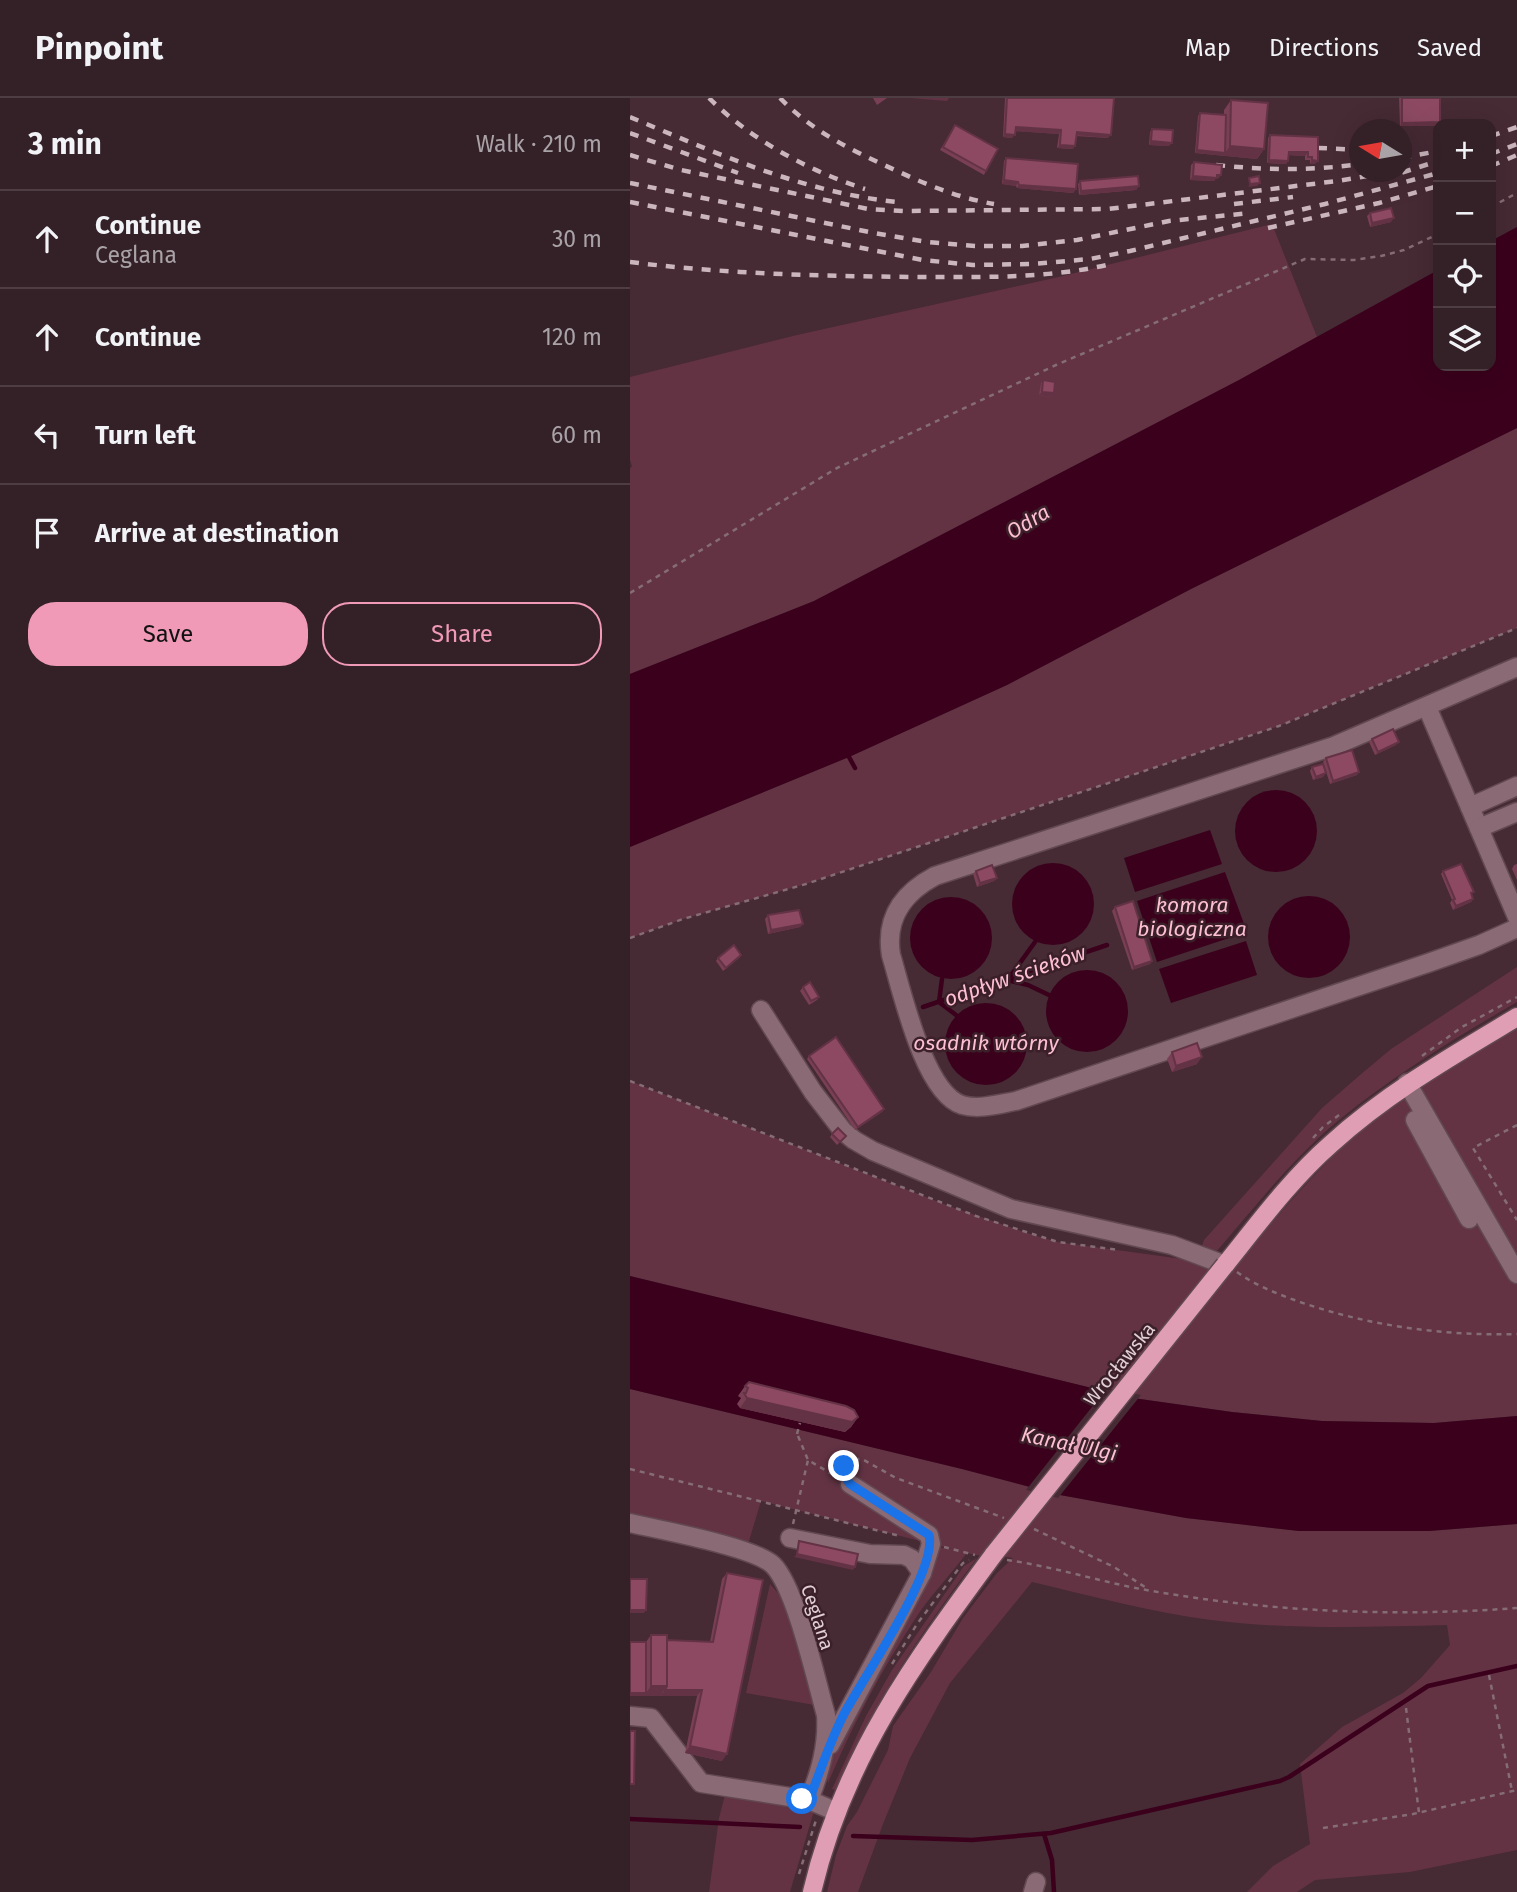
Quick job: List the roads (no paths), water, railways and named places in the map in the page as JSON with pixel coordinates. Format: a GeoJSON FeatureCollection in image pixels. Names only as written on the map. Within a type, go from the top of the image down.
{"type":"FeatureCollection","features":[{"type":"Feature","properties":{"kind":"main road","name":"Wrocławska"},"geometry":{"type":"LineString","coordinates":[[812,1892],[837,1812],[863,1753],[888,1705],[946,1617],[1229,1267],[1288,1189],[1329,1145],[1402,1086],[1517,1017]]}},
{"type":"Feature","properties":{"kind":"street"},"geometry":{"type":"LineString","coordinates":[[1517,667],[1334,746],[935,876],[911,892],[896,910],[889,942],[926,1064],[940,1089],[961,1105],[988,1107],[1016,1101],[1441,958],[1517,928]]}},
{"type":"Feature","properties":{"kind":"street"},"geometry":{"type":"LineString","coordinates":[[1427,707],[1517,917]]}},
{"type":"Feature","properties":{"kind":"street"},"geometry":{"type":"LineString","coordinates":[[1470,807],[1517,786]]}},
{"type":"Feature","properties":{"kind":"street"},"geometry":{"type":"LineString","coordinates":[[1479,828],[1517,812]]}},
{"type":"Feature","properties":{"kind":"street"},"geometry":{"type":"LineString","coordinates":[[761,1010],[813,1093],[843,1131],[873,1151],[1011,1209],[1172,1245],[1229,1267]]}},
{"type":"Feature","properties":{"kind":"street"},"geometry":{"type":"LineString","coordinates":[[1402,1086],[1469,1219]]}},
{"type":"Feature","properties":{"kind":"street"},"geometry":{"type":"LineString","coordinates":[[1402,1086],[1517,1274]]}},
{"type":"Feature","properties":{"kind":"street"},"geometry":{"type":"LineString","coordinates":[[824,1757],[845,1713],[922,1573],[931,1544],[929,1535],[850,1484]]}},
{"type":"Feature","properties":{"kind":"street","name":"Ceglana"},"geometry":{"type":"LineString","coordinates":[[630,1522],[746,1551],[773,1565],[784,1582],[793,1603],[826,1715],[824,1757],[809,1800]]}},
{"type":"Feature","properties":{"kind":"street"},"geometry":{"type":"LineString","coordinates":[[790,1538],[870,1555],[904,1555],[912,1559],[922,1573]]}},
{"type":"Feature","properties":{"kind":"street"},"geometry":{"type":"LineString","coordinates":[[630,1716],[651,1718],[701,1783],[809,1800],[837,1812]]}},
{"type":"Feature","properties":{"kind":"water","name":"Odra"},"geometry":{"type":"Polygon","coordinates":[[[1517,227],[1517,428],[1191,589],[1007,685],[849,757],[630,847],[630,674],[814,601],[1239,380],[1433,273],[1433,371],[1496,371],[1496,238],[1517,227]]]}},
{"type":"Feature","properties":{"kind":"water"},"geometry":{"type":"Polygon","coordinates":[[[1268,790],[1284,790],[1299,797],[1310,808],[1317,823],[1314,847],[1305,860],[1284,872],[1268,872],[1253,865],[1242,854],[1235,839],[1235,823],[1242,808],[1253,797],[1268,790]]]}},
{"type":"Feature","properties":{"kind":"water","name":"komora biologiczna"},"geometry":{"type":"Polygon","coordinates":[[[1210,830],[1222,864],[1135,892],[1124,858],[1210,830]]]}},
{"type":"Feature","properties":{"kind":"water"},"geometry":{"type":"Polygon","coordinates":[[[1045,863],[1061,863],[1076,870],[1087,881],[1094,896],[1091,920],[1082,933],[1061,945],[1045,945],[1030,938],[1019,927],[1012,912],[1012,896],[1019,881],[1030,870],[1045,863]]]}},
{"type":"Feature","properties":{"kind":"water","name":"komora biologiczna"},"geometry":{"type":"Polygon","coordinates":[[[1225,872],[1247,932],[1157,962],[1137,901],[1225,872]]]}},
{"type":"Feature","properties":{"kind":"water"},"geometry":{"type":"Polygon","coordinates":[[[1301,896],[1317,896],[1332,903],[1343,914],[1350,929],[1347,953],[1338,966],[1317,978],[1301,978],[1286,971],[1275,960],[1268,945],[1268,929],[1275,914],[1286,903],[1301,896]]]}},
{"type":"Feature","properties":{"kind":"water","name":"osadnik wtórny"},"geometry":{"type":"Polygon","coordinates":[[[943,897],[959,897],[974,904],[985,915],[992,930],[989,954],[980,967],[959,979],[943,979],[928,972],[917,961],[910,946],[910,930],[917,915],[928,904],[943,897]]]}},
{"type":"Feature","properties":{"kind":"water","name":"komora biologiczna"},"geometry":{"type":"Polygon","coordinates":[[[1246,941],[1257,975],[1171,1003],[1159,969],[1246,941]]]}},
{"type":"Feature","properties":{"kind":"water","name":"osadnik wtórny"},"geometry":{"type":"Polygon","coordinates":[[[1079,970],[1095,970],[1110,977],[1121,988],[1128,1003],[1125,1027],[1116,1040],[1095,1052],[1079,1052],[1064,1045],[1053,1034],[1046,1019],[1046,1003],[1053,988],[1064,977],[1079,970]]]}},
{"type":"Feature","properties":{"kind":"water","name":"osadnik wtórny"},"geometry":{"type":"Polygon","coordinates":[[[978,1003],[994,1003],[1009,1010],[1020,1021],[1027,1036],[1024,1060],[1015,1073],[994,1085],[978,1085],[963,1078],[952,1067],[945,1052],[945,1036],[952,1021],[963,1010],[978,1003]]]}},
{"type":"Feature","properties":{"kind":"water","name":"Kanał Ulgi"},"geometry":{"type":"Polygon","coordinates":[[[630,1276],[1133,1398],[1322,1421],[1434,1423],[1517,1416],[1517,1524],[1429,1531],[1299,1531],[1186,1518],[1060,1495],[630,1389],[630,1276]]]}},
{"type":"Feature","properties":{"kind":"waterway","name":"odpływ ścieków"},"geometry":{"type":"LineString","coordinates":[[849,757],[855,768]]}},
{"type":"Feature","properties":{"kind":"waterway"},"geometry":{"type":"LineString","coordinates":[[1009,978],[1035,942]]}},
{"type":"Feature","properties":{"kind":"waterway","name":"odpływ ścieków"},"geometry":{"type":"LineString","coordinates":[[923,1007],[1107,945]]}},
{"type":"Feature","properties":{"kind":"waterway","name":"odpływ ścieków"},"geometry":{"type":"LineString","coordinates":[[942,979],[939,1002],[956,1015]]}},
{"type":"Feature","properties":{"kind":"waterway"},"geometry":{"type":"LineString","coordinates":[[1007,980],[1028,985],[1049,995]]}},
{"type":"Feature","properties":{"kind":"waterway"},"geometry":{"type":"LineString","coordinates":[[853,1836],[972,1840],[1051,1833],[1280,1781],[1428,1686],[1517,1666]]}},
{"type":"Feature","properties":{"kind":"waterway"},"geometry":{"type":"LineString","coordinates":[[630,1819],[800,1827]]}},
{"type":"Feature","properties":{"kind":"waterway"},"geometry":{"type":"LineString","coordinates":[[1044,1834],[1052,1860],[1054,1892]]}},
{"type":"Feature","properties":{"kind":"railway"},"geometry":{"type":"LineString","coordinates":[[709,98],[762,141],[823,173],[865,189]]}},
{"type":"Feature","properties":{"kind":"railway"},"geometry":{"type":"LineString","coordinates":[[780,98],[820,131],[864,156],[943,190],[994,204]]}},
{"type":"Feature","properties":{"kind":"railway"},"geometry":{"type":"LineString","coordinates":[[630,117],[727,157],[793,180],[827,190],[896,202]]}},
{"type":"Feature","properties":{"kind":"railway"},"geometry":{"type":"LineString","coordinates":[[1496,134],[1517,127]]}},
{"type":"Feature","properties":{"kind":"railway"},"geometry":{"type":"LineString","coordinates":[[630,133],[738,173]]}},
{"type":"Feature","properties":{"kind":"railway"},"geometry":{"type":"LineString","coordinates":[[1496,152],[1517,144]]}},
{"type":"Feature","properties":{"kind":"railway"},"geometry":{"type":"LineString","coordinates":[[1300,147],[1349,149]]}},
{"type":"Feature","properties":{"kind":"railway"},"geometry":{"type":"LineString","coordinates":[[1412,156],[1433,152]]}},
{"type":"Feature","properties":{"kind":"railway"},"geometry":{"type":"LineString","coordinates":[[630,155],[681,170],[868,209],[904,211],[1108,209],[1349,179]]}},
{"type":"Feature","properties":{"kind":"railway"},"geometry":{"type":"LineString","coordinates":[[1496,164],[1517,155]]}},
{"type":"Feature","properties":{"kind":"railway"},"geometry":{"type":"LineString","coordinates":[[1412,169],[1433,163]]}},
{"type":"Feature","properties":{"kind":"railway"},"geometry":{"type":"LineString","coordinates":[[1216,165],[1288,169],[1349,165]]}},
{"type":"Feature","properties":{"kind":"railway"},"geometry":{"type":"LineString","coordinates":[[630,202],[923,260],[973,265],[1032,264],[1090,259],[1130,251],[1325,204],[1433,174]]}},
{"type":"Feature","properties":{"kind":"railway"},"geometry":{"type":"LineString","coordinates":[[630,183],[874,233],[927,242],[975,246],[1022,246],[1077,240],[1169,221],[1251,213]]}},
{"type":"Feature","properties":{"kind":"railway"},"geometry":{"type":"LineString","coordinates":[[1268,228],[1379,203],[1433,187]]}},
{"type":"Feature","properties":{"kind":"railway"},"geometry":{"type":"LineString","coordinates":[[1234,204],[1293,197]]}},
{"type":"Feature","properties":{"kind":"railway"},"geometry":{"type":"LineString","coordinates":[[630,262],[737,272],[916,277],[1039,275],[1111,264]]}}]}
